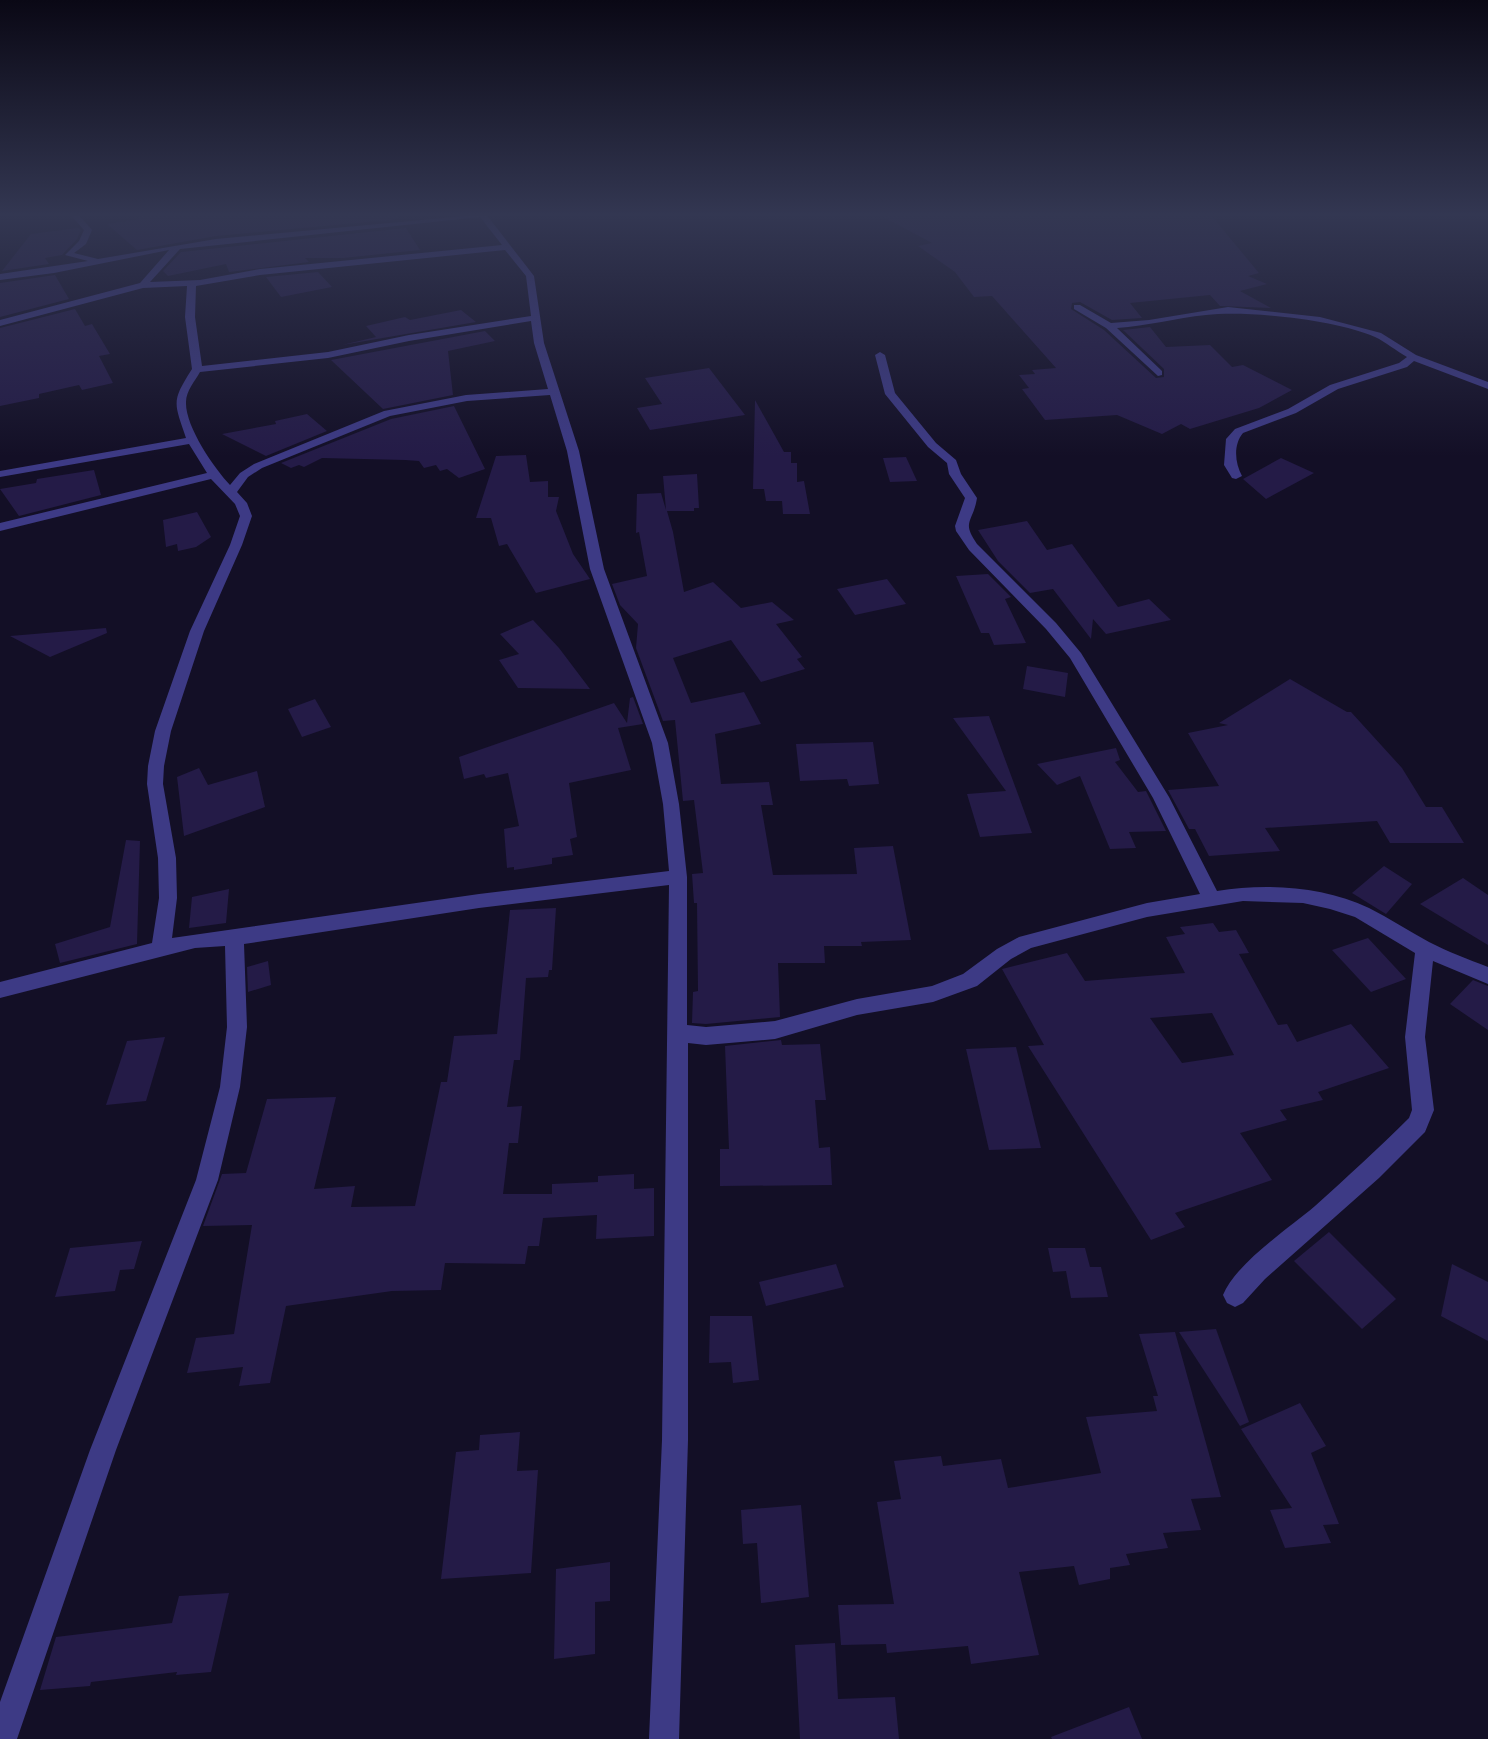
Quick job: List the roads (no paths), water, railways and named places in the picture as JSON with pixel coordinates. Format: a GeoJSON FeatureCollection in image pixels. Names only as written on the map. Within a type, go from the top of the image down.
{"type":"FeatureCollection","features":[{"type":"Feature","properties":{"kind":"street"},"geometry":{"type":"LineString","coordinates":[[0,323],[105,295]]}},
{"type":"Feature","properties":{"kind":"street"},"geometry":{"type":"LineString","coordinates":[[160,948],[168,898],[167,858],[155,784],[163,730],[197,631],[243,529],[246,516],[241,503],[214,475],[192,440],[180,397],[197,369],[190,317],[191,295]]}},
{"type":"Feature","properties":{"kind":"street"},"geometry":{"type":"LineString","coordinates":[[532,295],[539,343],[573,450],[597,569],[660,743],[671,804],[678,877],[675,1440],[664,1739]]}},
{"type":"Feature","properties":{"kind":"street"},"geometry":{"type":"LineString","coordinates":[[1077,307],[1109,326],[1158,373]]}},
{"type":"Feature","properties":{"kind":"street"},"geometry":{"type":"LineString","coordinates":[[1109,326],[1157,322],[1204,312],[1256,311],[1320,320],[1378,335],[1413,357],[1488,386]]}},
{"type":"Feature","properties":{"kind":"street"},"geometry":{"type":"LineString","coordinates":[[197,369],[328,355],[409,338],[535,318]]}},
{"type":"Feature","properties":{"kind":"street"},"geometry":{"type":"LineString","coordinates":[[880,355],[890,394],[932,445],[952,462],[955,474],[971,498],[961,526],[962,531],[972,547],[1051,626],[1076,656],[1161,797],[1211,898]]}},
{"type":"Feature","properties":{"kind":"street"},"geometry":{"type":"LineString","coordinates":[[1236,476],[1230,465],[1232,439],[1239,431],[1292,411],[1334,387],[1403,365],[1413,357]]}},
{"type":"Feature","properties":{"kind":"street"},"geometry":{"type":"LineString","coordinates":[[230,492],[244,475],[258,466],[372,417],[466,398],[555,392]]}},
{"type":"Feature","properties":{"kind":"street"},"geometry":{"type":"LineString","coordinates":[[0,474],[192,440]]}},
{"type":"Feature","properties":{"kind":"street"},"geometry":{"type":"LineString","coordinates":[[0,527],[214,475]]}},
{"type":"Feature","properties":{"kind":"street"},"geometry":{"type":"LineString","coordinates":[[0,990],[195,940],[234,938],[479,901],[678,877]]}},
{"type":"Feature","properties":{"kind":"street"},"geometry":{"type":"LineString","coordinates":[[677,1033],[706,1036],[775,1030],[857,1007],[933,994],[970,980],[1004,954],[1026,943],[1147,910],[1211,898],[1274,893],[1331,902],[1361,912],[1425,949],[1488,976]]}},
{"type":"Feature","properties":{"kind":"street"},"geometry":{"type":"LineString","coordinates":[[2,1739],[103,1450],[206,1180],[230,1087],[237,1027],[234,938]]}},
{"type":"Feature","properties":{"kind":"street"},"geometry":{"type":"LineString","coordinates":[[1235,1295],[1257,1271],[1371,1171],[1417,1125],[1423,1110],[1415,1037],[1425,949]]}}]}
